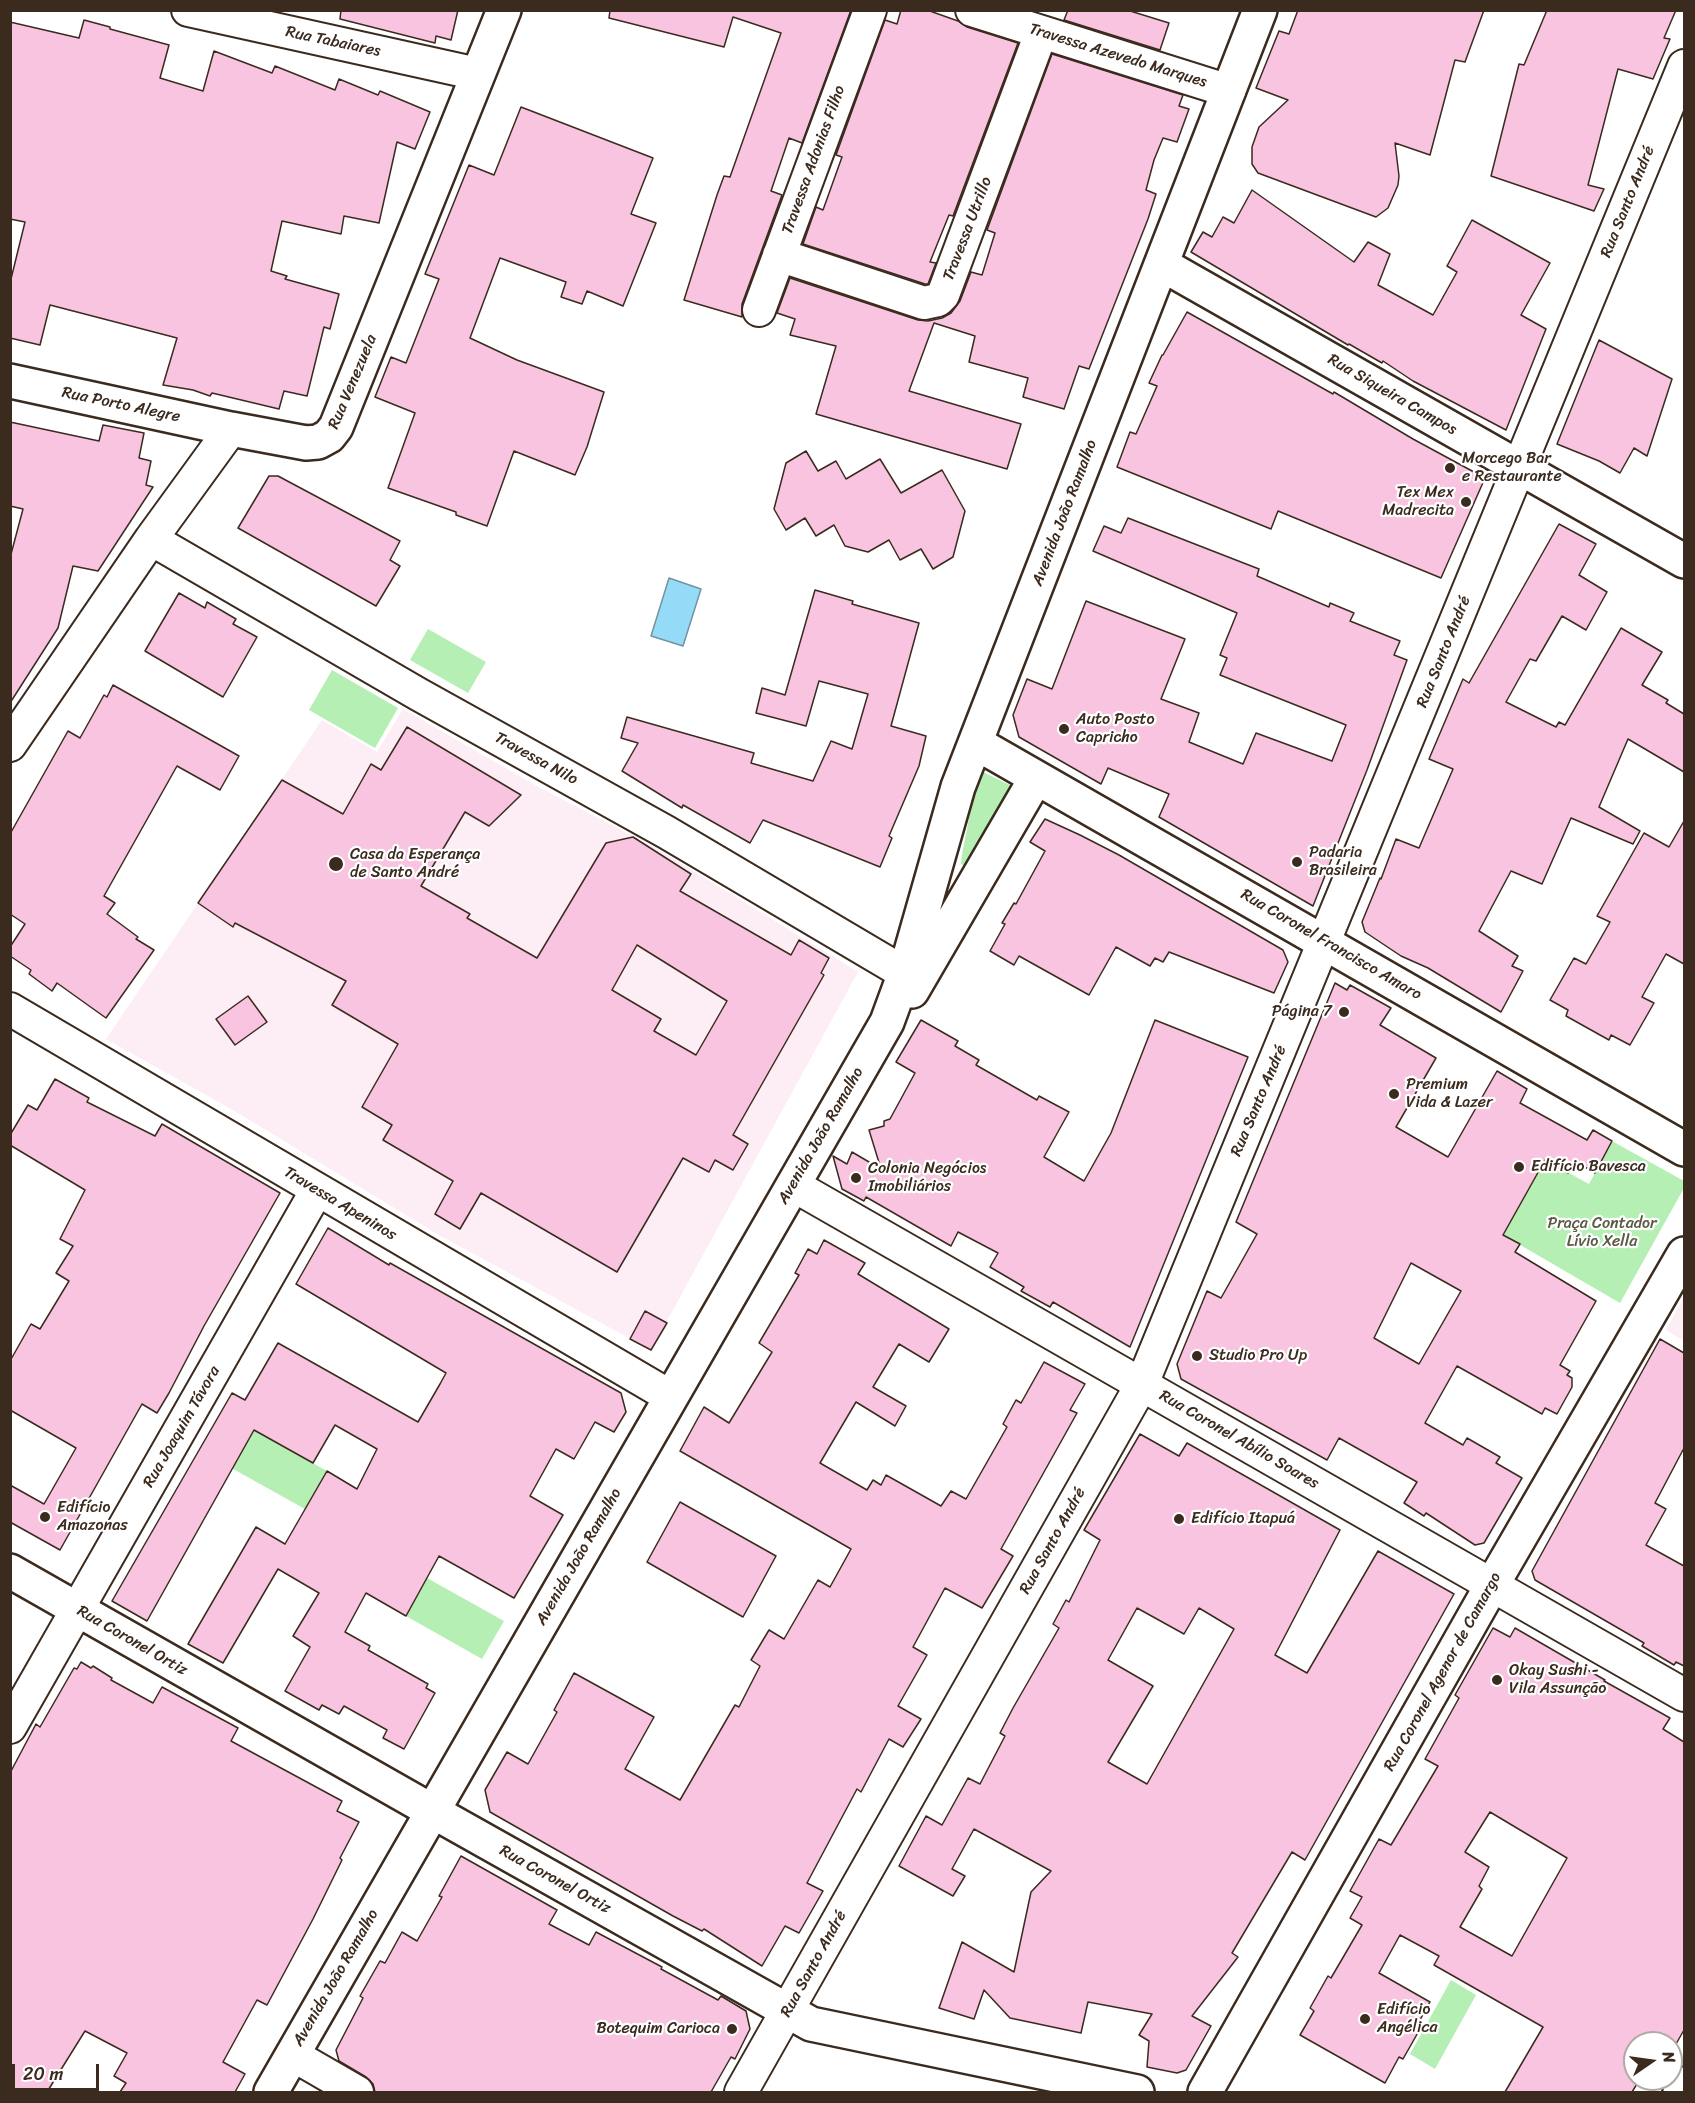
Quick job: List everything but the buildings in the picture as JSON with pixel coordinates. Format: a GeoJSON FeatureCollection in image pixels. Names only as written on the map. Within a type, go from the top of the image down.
{"type":"FeatureCollection","features":[{"type":"Feature","properties":{"kind":"street","name":"Rua Tabaiares"},"geometry":{"type":"LineString","coordinates":[[188,10],[478,75]]}},
{"type":"Feature","properties":{"kind":"street","name":"Rua Venezuela"},"geometry":{"type":"LineString","coordinates":[[231,429],[306,443],[324,439],[336,427],[504,10]]}},
{"type":"Feature","properties":{"kind":"street","name":"Travessa Adonias Filho"},"geometry":{"type":"LineString","coordinates":[[759,310],[870,10]]}},
{"type":"Feature","properties":{"kind":"street","name":"Travessa Azevedo Marques"},"geometry":{"type":"LineString","coordinates":[[972,10],[1230,91]]}},
{"type":"Feature","properties":{"kind":"street","name":"Avenida João Ramalho"},"geometry":{"type":"LineString","coordinates":[[271,2092],[887,1022],[900,1009],[912,977],[958,787],[1163,265],[1260,10]]}},
{"type":"Feature","properties":{"kind":"street","name":"Travessa Utrillo"},"geometry":{"type":"LineString","coordinates":[[779,255],[924,303],[938,300],[943,295],[1041,33]]}},
{"type":"Feature","properties":{"kind":"street","name":"Rua Santo André"},"geometry":{"type":"LineString","coordinates":[[741,2092],[1142,1384],[1684,66]]}},
{"type":"Feature","properties":{"kind":"street","name":"Rua Siqueira Campos"},"geometry":{"type":"LineString","coordinates":[[1163,265],[1684,561]]}},
{"type":"Feature","properties":{"kind":"street","name":"Rua Porto Alegre"},"geometry":{"type":"LineString","coordinates":[[10,381],[231,429]]}},
{"type":"Feature","properties":{"kind":"street"},"geometry":{"type":"LineString","coordinates":[[10,745],[151,539],[231,429]]}},
{"type":"Feature","properties":{"kind":"street","name":"Travessa Nilo"},"geometry":{"type":"LineString","coordinates":[[151,539],[408,688],[666,832],[912,977]]}},
{"type":"Feature","properties":{"kind":"street","name":"Rua Coronel Francisco Amaro"},"geometry":{"type":"LineString","coordinates":[[976,743],[1684,1149]]}},
{"type":"Feature","properties":{"kind":"street","name":"Avenida João Ramalho"},"geometry":{"type":"LineString","coordinates":[[912,977],[1036,778]]}},
{"type":"Feature","properties":{"kind":"street","name":"Travessa Apeninos"},"geometry":{"type":"LineString","coordinates":[[10,1009],[671,1397]]}},
{"type":"Feature","properties":{"kind":"street","name":"Rua Coronel Abílio Soares"},"geometry":{"type":"LineString","coordinates":[[793,1185],[1684,1695]]}},
{"type":"Feature","properties":{"kind":"street","name":"Rua Joaquim Távora"},"geometry":{"type":"LineString","coordinates":[[10,1727],[317,1191]]}},
{"type":"Feature","properties":{"kind":"street","name":"Rua Coronel Agenor de Camargo"},"geometry":{"type":"LineString","coordinates":[[1204,2092],[1492,1585],[1684,1254]]}},
{"type":"Feature","properties":{"kind":"street","name":"Rua Coronel Ortiz"},"geometry":{"type":"LineString","coordinates":[[10,1571],[432,1812],[820,2027],[1137,2092]]}},
{"type":"Feature","properties":{"kind":"street"},"geometry":{"type":"LineString","coordinates":[[293,2055],[357,2092]]}},
{"type":"Feature","properties":{"kind":"street"},"geometry":{"type":"LineString","coordinates":[[1680,2092],[1684,2084]]}},
{"type":"Feature","properties":{"kind":"shaded area"},"geometry":{"type":"Polygon","coordinates":[[[403,709],[533,784],[656,848],[858,972],[651,1350],[437,1234],[238,1113],[106,1039],[322,720],[377,752],[403,709]]]}},
{"type":"Feature","properties":{"kind":"shaded area"},"geometry":{"type":"Polygon","coordinates":[[[1684,1297],[1684,1341],[1666,1330],[1684,1297]]]}},
{"type":"Feature","properties":{"kind":"green space"},"geometry":{"type":"Polygon","coordinates":[[[428,629],[486,662],[468,693],[410,660],[428,629]]]}},
{"type":"Feature","properties":{"kind":"green space"},"geometry":{"type":"Polygon","coordinates":[[[332,670],[398,708],[375,748],[309,710],[332,670]]]}},
{"type":"Feature","properties":{"kind":"green space"},"geometry":{"type":"Polygon","coordinates":[[[981,771],[1012,786],[1014,792],[970,867],[964,867],[961,863],[962,854],[978,773],[981,771]]]}},
{"type":"Feature","properties":{"kind":"green space","name":"Praça Contador Lívio Xella"},"geometry":{"type":"Polygon","coordinates":[[[1612,1141],[1684,1181],[1684,1188],[1620,1303],[1503,1235],[1545,1160],[1589,1184],[1612,1141]]]}},
{"type":"Feature","properties":{"kind":"green space"},"geometry":{"type":"Polygon","coordinates":[[[221,1412],[327,1471],[305,1509],[199,1450],[221,1412]]]}},
{"type":"Feature","properties":{"kind":"green space"},"geometry":{"type":"Polygon","coordinates":[[[427,1578],[504,1621],[482,1659],[406,1616],[427,1578]]]}},
{"type":"Feature","properties":{"kind":"green space"},"geometry":{"type":"Polygon","coordinates":[[[1451,1980],[1476,1995],[1435,2069],[1410,2054],[1451,1980]]]}},
{"type":"Feature","properties":{"kind":"water"},"geometry":{"type":"Polygon","coordinates":[[[669,578],[701,589],[683,646],[651,636],[669,578]]]}},
{"type":"Feature","properties":{"kind":"place","name":"Morcego Bar e Restaurante"},"geometry":{"type":"Point","coordinates":[1450,468]}},
{"type":"Feature","properties":{"kind":"place","name":"Tex Mex Madrecita"},"geometry":{"type":"Point","coordinates":[1466,502]}},
{"type":"Feature","properties":{"kind":"place","name":"Auto Posto Capricho"},"geometry":{"type":"Point","coordinates":[1064,729]}},
{"type":"Feature","properties":{"kind":"place","name":"Padaria Brasileira"},"geometry":{"type":"Point","coordinates":[1297,862]}},
{"type":"Feature","properties":{"kind":"place","name":"Casa da Esperança de Santo André"},"geometry":{"type":"Point","coordinates":[336,864]}},
{"type":"Feature","properties":{"kind":"place","name":"Página 7"},"geometry":{"type":"Point","coordinates":[1344,1012]}},
{"type":"Feature","properties":{"kind":"place","name":"Premium Vida & Lazer"},"geometry":{"type":"Point","coordinates":[1394,1094]}},
{"type":"Feature","properties":{"kind":"place","name":"Edifício Bavesca"},"geometry":{"type":"Point","coordinates":[1519,1167]}},
{"type":"Feature","properties":{"kind":"place","name":"Colonia Negócios Imobiliários"},"geometry":{"type":"Point","coordinates":[856,1178]}},
{"type":"Feature","properties":{"kind":"place","name":"Studio Pro Up"},"geometry":{"type":"Point","coordinates":[1197,1356]}},
{"type":"Feature","properties":{"kind":"place","name":"Edifício Amazonas"},"geometry":{"type":"Point","coordinates":[45,1517]}},
{"type":"Feature","properties":{"kind":"place","name":"Edifício Itapuá"},"geometry":{"type":"Point","coordinates":[1179,1519]}},
{"type":"Feature","properties":{"kind":"place","name":"Okay Sushi - Vila Assunção"},"geometry":{"type":"Point","coordinates":[1497,1680]}},
{"type":"Feature","properties":{"kind":"place","name":"Edifício Angélica"},"geometry":{"type":"Point","coordinates":[1365,2019]}},
{"type":"Feature","properties":{"kind":"place","name":"Botequim Carioca"},"geometry":{"type":"Point","coordinates":[732,2029]}}]}
